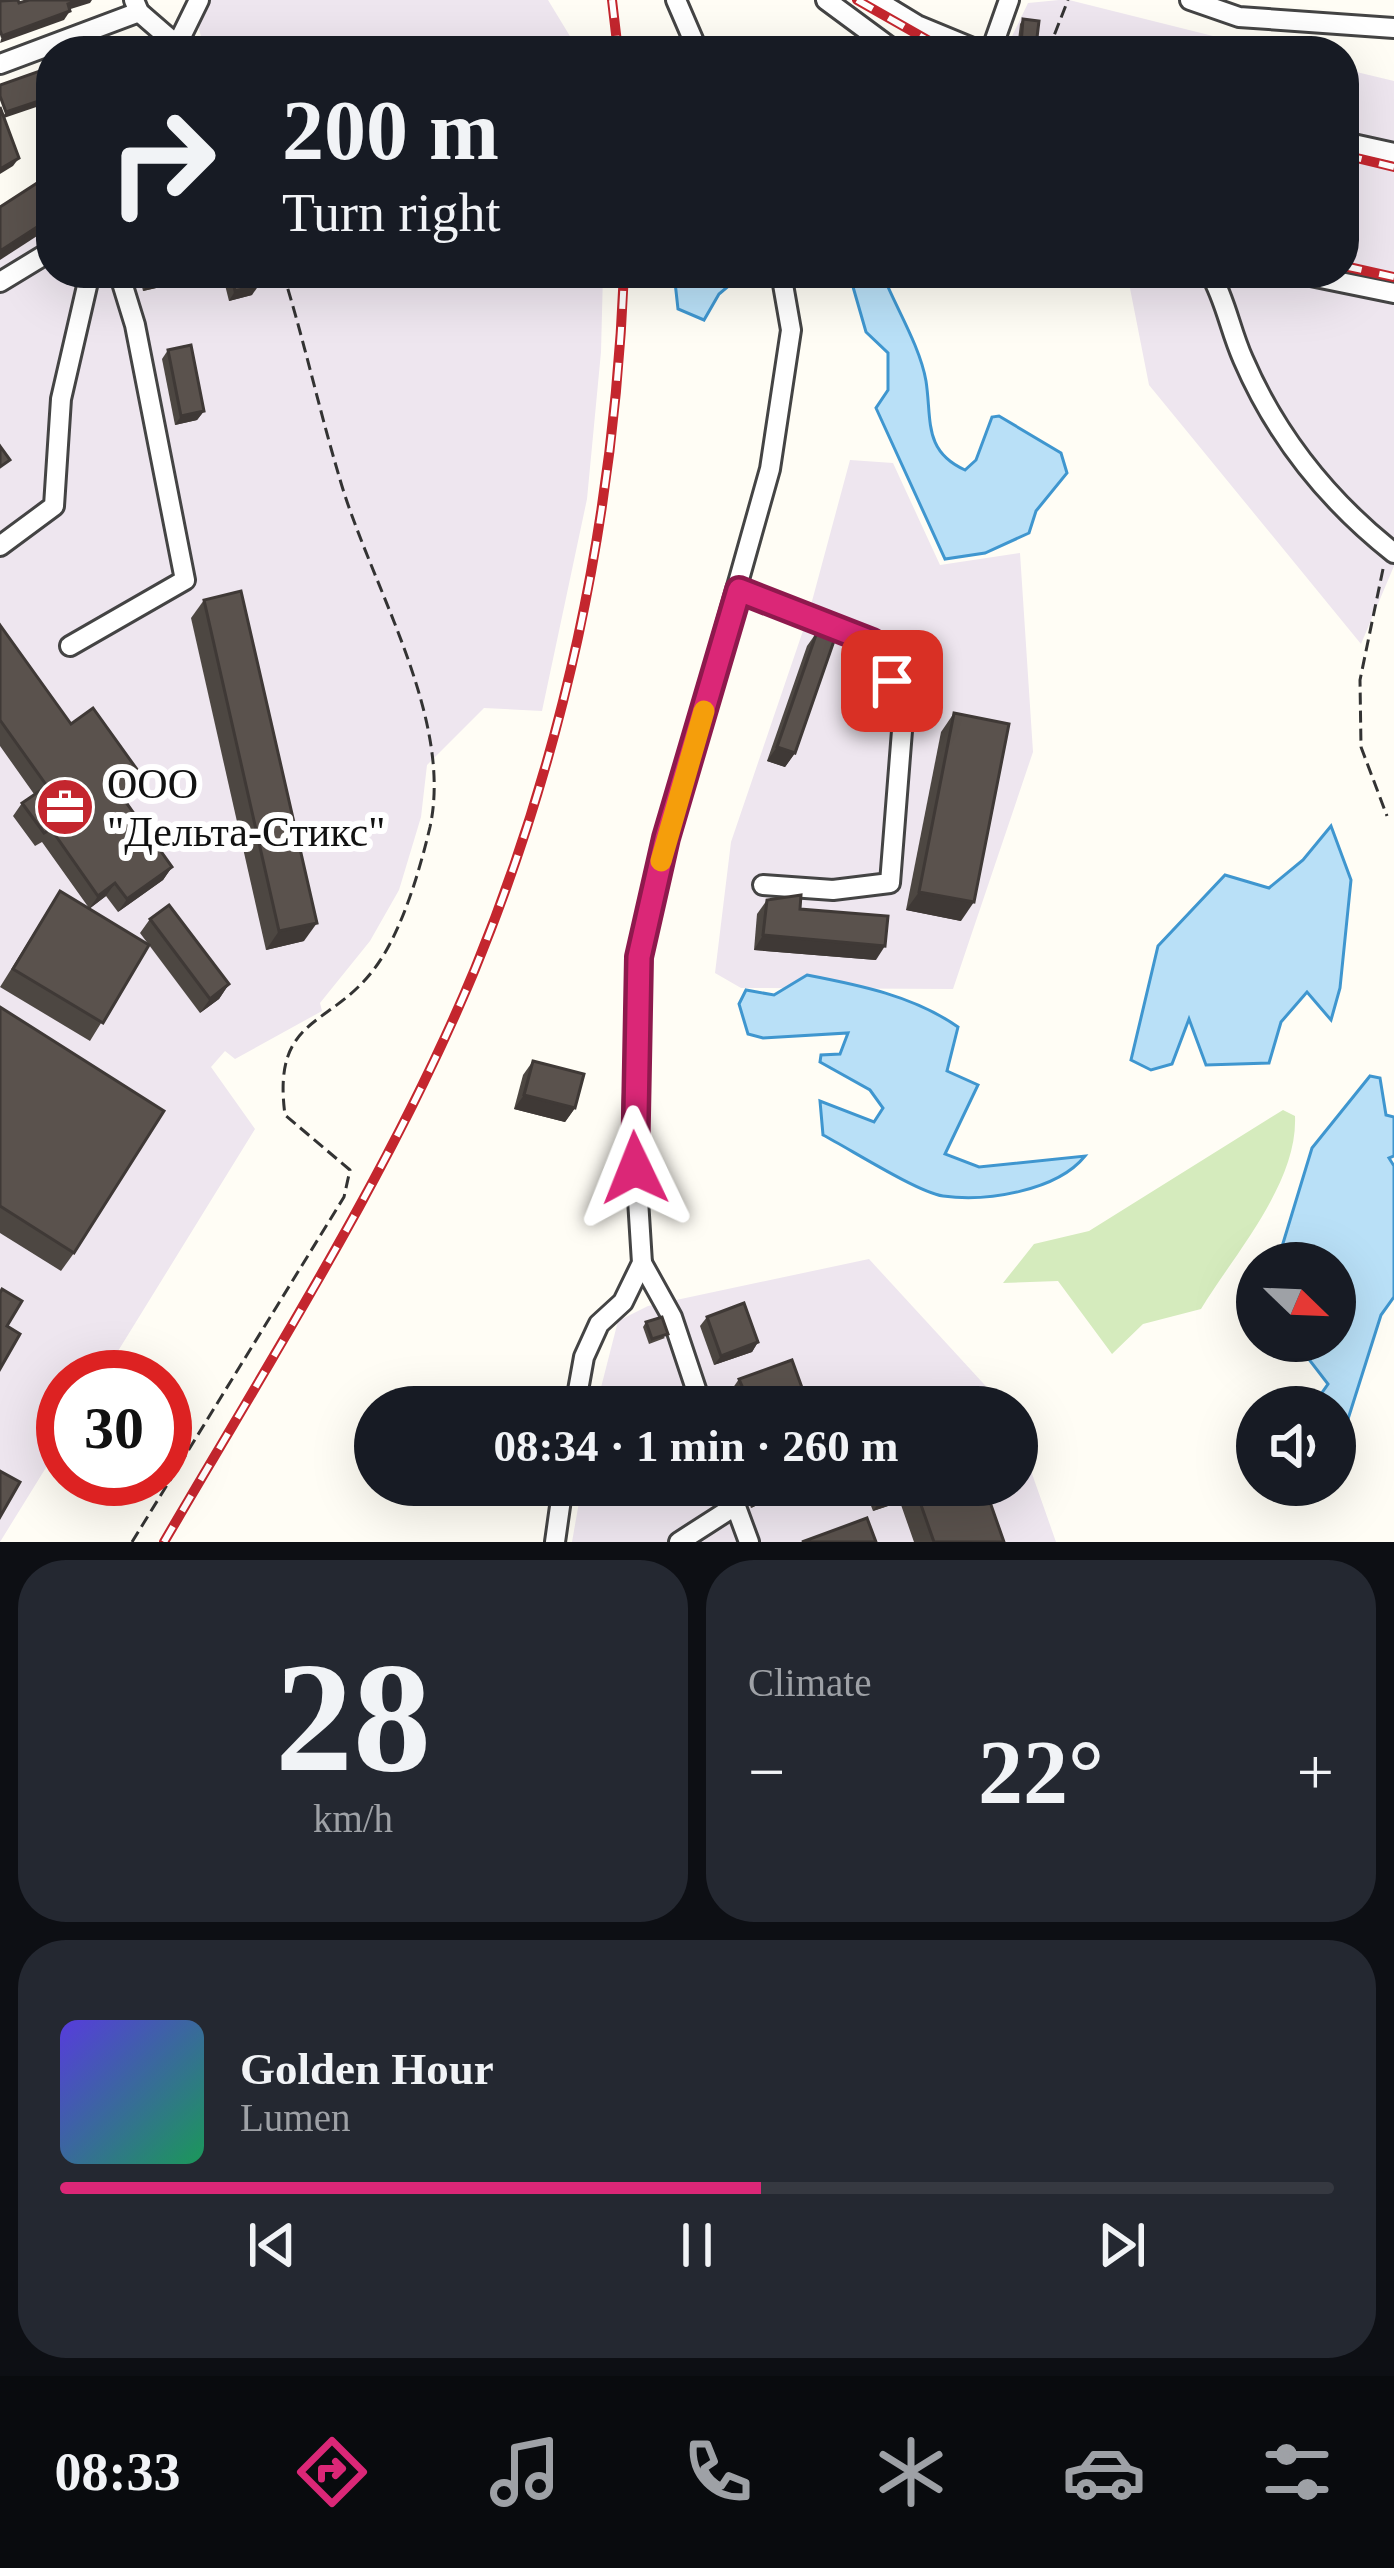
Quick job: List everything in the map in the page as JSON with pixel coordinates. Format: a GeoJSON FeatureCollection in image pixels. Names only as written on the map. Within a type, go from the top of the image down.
{"type":"FeatureCollection","features":[{"type":"Feature","properties":{"kind":"street"},"geometry":{"type":"LineString","coordinates":[[184,36],[199,0]]}},
{"type":"Feature","properties":{"kind":"street"},"geometry":{"type":"LineString","coordinates":[[676,0],[692,36]]}},
{"type":"Feature","properties":{"kind":"street"},"geometry":{"type":"LineString","coordinates":[[826,0],[875,36]]}},
{"type":"Feature","properties":{"kind":"street"},"geometry":{"type":"LineString","coordinates":[[876,0],[943,36]]}},
{"type":"Feature","properties":{"kind":"street"},"geometry":{"type":"LineString","coordinates":[[996,36],[1009,0]]}},
{"type":"Feature","properties":{"kind":"street"},"geometry":{"type":"LineString","coordinates":[[1190,0],[1239,17],[1394,28]]}},
{"type":"Feature","properties":{"kind":"street"},"geometry":{"type":"LineString","coordinates":[[66,36],[136,6],[165,36]]}},
{"type":"Feature","properties":{"kind":"street"},"geometry":{"type":"LineString","coordinates":[[0,64],[36,49]]}},
{"type":"Feature","properties":{"kind":"street"},"geometry":{"type":"LineString","coordinates":[[1359,145],[1394,153]]}},
{"type":"Feature","properties":{"kind":"street"},"geometry":{"type":"LineString","coordinates":[[0,282],[36,260]]}},
{"type":"Feature","properties":{"kind":"street"},"geometry":{"type":"LineString","coordinates":[[1359,286],[1394,293]]}},
{"type":"Feature","properties":{"kind":"street"},"geometry":{"type":"LineString","coordinates":[[0,546],[54,506],[61,399],[87,288]]}},
{"type":"Feature","properties":{"kind":"street"},"geometry":{"type":"LineString","coordinates":[[70,646],[185,580],[124,288]]}},
{"type":"Feature","properties":{"kind":"street"},"geometry":{"type":"LineString","coordinates":[[695,1386],[672,1317],[642,1263],[632,1120],[639,957],[666,838],[739,590],[784,398],[791,330],[784,288]]}},
{"type":"Feature","properties":{"kind":"street"},"geometry":{"type":"LineString","coordinates":[[1218,288],[1241,356],[1288,445],[1330,499],[1392,552]]}},
{"type":"Feature","properties":{"kind":"street"},"geometry":{"type":"LineString","coordinates":[[739,590],[872,642],[903,718],[890,884],[833,890],[763,884]]}},
{"type":"Feature","properties":{"kind":"street"},"geometry":{"type":"LineString","coordinates":[[579,1386],[584,1357],[599,1324],[623,1302],[642,1263]]}},
{"type":"Feature","properties":{"kind":"street"},"geometry":{"type":"LineString","coordinates":[[555,1542],[560,1506]]}},
{"type":"Feature","properties":{"kind":"street"},"geometry":{"type":"LineString","coordinates":[[679,1542],[735,1506],[749,1542]]}},
{"type":"Feature","properties":{"kind":"path"},"geometry":{"type":"LineString","coordinates":[[1054,36],[1068,0]]}},
{"type":"Feature","properties":{"kind":"path"},"geometry":{"type":"LineString","coordinates":[[132,1542],[344,1197],[350,1170],[285,1114],[280,1077],[290,1042],[341,1004],[382,958],[430,825],[435,774],[424,710],[339,478],[287,288]]}},
{"type":"Feature","properties":{"kind":"path"},"geometry":{"type":"LineString","coordinates":[[1387,816],[1361,747],[1360,680],[1374,595],[1392,552]]}},
{"type":"Feature","properties":{"kind":"shaded area"},"geometry":{"type":"Polygon","coordinates":[[[191,0],[548,0],[570,36],[201,36],[191,0]]]}},
{"type":"Feature","properties":{"kind":"shaded area"},"geometry":{"type":"Polygon","coordinates":[[[1069,0],[1213,36],[1012,36],[1028,3],[1069,0]]]}},
{"type":"Feature","properties":{"kind":"shaded area"},"geometry":{"type":"Polygon","coordinates":[[[1359,73],[1394,81],[1394,566],[1361,644],[1149,385],[1130,288],[1359,288],[1359,73]]]}},
{"type":"Feature","properties":{"kind":"shaded area"},"geometry":{"type":"Polygon","coordinates":[[[36,205],[36,288],[603,288],[587,499],[542,711],[484,708],[427,765],[421,817],[399,890],[370,941],[320,1003],[322,1011],[235,1059],[225,1051],[211,1067],[255,1129],[119,1350],[36,1350],[36,1484],[0,1542],[0,224],[36,205]]]}},
{"type":"Feature","properties":{"kind":"shaded area"},"geometry":{"type":"Polygon","coordinates":[[[850,460],[893,463],[940,565],[1020,553],[1033,752],[953,989],[741,988],[715,973],[731,842],[808,616],[850,460]]]}},
{"type":"Feature","properties":{"kind":"shaded area"},"geometry":{"type":"Polygon","coordinates":[[[869,1259],[986,1386],[601,1386],[618,1321],[648,1306],[869,1259]]]}},
{"type":"Feature","properties":{"kind":"shaded area"},"geometry":{"type":"Polygon","coordinates":[[[1038,1491],[1056,1542],[572,1542],[578,1506],[1038,1506],[1038,1491]]]}},
{"type":"Feature","properties":{"kind":"green space"},"geometry":{"type":"Polygon","coordinates":[[[1283,1110],[1295,1116],[1293,1141],[1276,1192],[1245,1242],[1236,1242],[1236,1256],[1201,1309],[1143,1324],[1112,1354],[1058,1281],[1003,1283],[1034,1244],[1089,1231],[1283,1110]]]}},
{"type":"Feature","properties":{"kind":"water"},"geometry":{"type":"Polygon","coordinates":[[[676,288],[726,288],[704,320],[678,309],[676,288]]]}},
{"type":"Feature","properties":{"kind":"water"},"geometry":{"type":"Polygon","coordinates":[[[853,288],[889,288],[923,368],[932,433],[942,454],[952,462],[965,470],[976,460],[992,417],[999,416],[1061,453],[1067,473],[1036,511],[1029,533],[985,553],[945,559],[876,408],[888,390],[888,353],[866,332],[853,288]]]}},
{"type":"Feature","properties":{"kind":"water"},"geometry":{"type":"Polygon","coordinates":[[[1331,826],[1351,880],[1340,988],[1331,1020],[1307,992],[1281,1022],[1269,1063],[1206,1065],[1189,1019],[1172,1064],[1151,1070],[1131,1060],[1158,946],[1225,875],[1269,888],[1303,860],[1331,826]]]}},
{"type":"Feature","properties":{"kind":"water"},"geometry":{"type":"Polygon","coordinates":[[[807,975],[905,1000],[958,1027],[947,1071],[978,1085],[945,1154],[979,1167],[1085,1156],[1039,1186],[999,1195],[943,1196],[917,1187],[823,1135],[820,1101],[874,1122],[883,1108],[870,1090],[820,1062],[821,1055],[840,1054],[848,1033],[763,1038],[748,1034],[739,1004],[746,990],[774,995],[807,975]]]}},
{"type":"Feature","properties":{"kind":"water"},"geometry":{"type":"Polygon","coordinates":[[[1370,1076],[1380,1078],[1386,1115],[1394,1117],[1394,1156],[1389,1158],[1394,1166],[1394,1297],[1381,1315],[1356,1394],[1356,1386],[1327,1386],[1311,1362],[1356,1362],[1356,1242],[1283,1242],[1312,1148],[1370,1076]]]}},
{"type":"Feature","properties":{"kind":"building"},"geometry":{"type":"Polygon","coordinates":[[[79,0],[68,4],[70,11],[2,36],[0,1],[79,0]]]}},
{"type":"Feature","properties":{"kind":"building"},"geometry":{"type":"Polygon","coordinates":[[[1023,19],[1039,21],[1037,36],[1022,36],[1023,19]]]}},
{"type":"Feature","properties":{"kind":"building"},"geometry":{"type":"Polygon","coordinates":[[[36,72],[36,102],[6,112],[0,85],[36,72]]]}},
{"type":"Feature","properties":{"kind":"building"},"geometry":{"type":"Polygon","coordinates":[[[0,107],[19,158],[0,169],[0,107]]]}},
{"type":"Feature","properties":{"kind":"building"},"geometry":{"type":"Polygon","coordinates":[[[36,184],[36,228],[0,251],[0,207],[36,184]]]}},
{"type":"Feature","properties":{"kind":"building"},"geometry":{"type":"Polygon","coordinates":[[[191,345],[204,411],[181,416],[168,350],[191,345]]]}},
{"type":"Feature","properties":{"kind":"building"},"geometry":{"type":"Polygon","coordinates":[[[0,446],[10,460],[0,467],[0,446]]]}},
{"type":"Feature","properties":{"kind":"building"},"geometry":{"type":"Polygon","coordinates":[[[241,591],[317,923],[279,931],[204,600],[241,591]]]}},
{"type":"Feature","properties":{"kind":"building"},"geometry":{"type":"Polygon","coordinates":[[[0,625],[71,724],[93,708],[146,782],[123,798],[172,867],[127,899],[115,883],[98,896],[51,829],[44,833],[22,803],[47,786],[0,720],[0,625]]]}},
{"type":"Feature","properties":{"kind":"building"},"geometry":{"type":"Polygon","coordinates":[[[817,632],[835,638],[795,753],[777,747],[817,632]]]}},
{"type":"Feature","properties":{"kind":"building"},"geometry":{"type":"Polygon","coordinates":[[[954,713],[1009,724],[974,902],[919,892],[954,713]]]}},
{"type":"Feature","properties":{"kind":"building"},"geometry":{"type":"Polygon","coordinates":[[[60,891],[149,945],[103,1023],[13,969],[60,891]]]}},
{"type":"Feature","properties":{"kind":"building"},"geometry":{"type":"Polygon","coordinates":[[[801,895],[800,909],[888,916],[885,946],[763,935],[767,900],[801,895]]]}},
{"type":"Feature","properties":{"kind":"building"},"geometry":{"type":"Polygon","coordinates":[[[169,905],[229,984],[210,999],[150,919],[169,905]]]}},
{"type":"Feature","properties":{"kind":"building"},"geometry":{"type":"Polygon","coordinates":[[[0,1007],[164,1111],[74,1253],[0,1206],[0,1007]]]}},
{"type":"Feature","properties":{"kind":"building"},"geometry":{"type":"Polygon","coordinates":[[[533,1061],[584,1074],[575,1108],[524,1095],[533,1061]]]}},
{"type":"Feature","properties":{"kind":"building"},"geometry":{"type":"Polygon","coordinates":[[[2,1289],[22,1301],[7,1326],[20,1334],[0,1369],[0,1293],[2,1289]]]}},
{"type":"Feature","properties":{"kind":"building"},"geometry":{"type":"Polygon","coordinates":[[[744,1303],[758,1342],[721,1356],[707,1317],[744,1303]]]}},
{"type":"Feature","properties":{"kind":"building"},"geometry":{"type":"Polygon","coordinates":[[[662,1317],[668,1334],[652,1339],[646,1322],[662,1317]]]}},
{"type":"Feature","properties":{"kind":"building"},"geometry":{"type":"Polygon","coordinates":[[[792,1360],[801,1386],[742,1386],[739,1379],[792,1360]]]}},
{"type":"Feature","properties":{"kind":"building"},"geometry":{"type":"Polygon","coordinates":[[[0,1471],[20,1482],[0,1517],[0,1471]]]}},
{"type":"Feature","properties":{"kind":"building"},"geometry":{"type":"Polygon","coordinates":[[[921,1506],[991,1506],[1004,1542],[934,1542],[921,1506]]]}},
{"type":"Feature","properties":{"kind":"building"},"geometry":{"type":"Polygon","coordinates":[[[867,1518],[876,1542],[802,1542],[867,1518]]]}},
{"type":"Feature","properties":{"kind":"railway"},"geometry":{"type":"LineString","coordinates":[[612,0],[616,36]]}},
{"type":"Feature","properties":{"kind":"railway"},"geometry":{"type":"LineString","coordinates":[[857,0],[921,36]]}},
{"type":"Feature","properties":{"kind":"railway"},"geometry":{"type":"LineString","coordinates":[[1359,159],[1394,167]]}},
{"type":"Feature","properties":{"kind":"railway"},"geometry":{"type":"LineString","coordinates":[[1359,269],[1394,277]]}},
{"type":"Feature","properties":{"kind":"railway"},"geometry":{"type":"LineString","coordinates":[[164,1542],[407,1117],[475,969],[507,885],[560,714],[597,540],[623,288]]}},
{"type":"Feature","properties":{"kind":"slow traffic"},"geometry":{"type":"LineString","coordinates":[[661,861],[704,711]]}},
{"type":"Feature","properties":{"kind":"place","name":"ООО \"Дельта-Стикс\""},"geometry":{"type":"Point","coordinates":[65,807]}},
{"type":"Feature","properties":{"kind":"route"},"geometry":{"type":"LineString","coordinates":[[635,1168],[632,1120],[639,957],[666,838],[739,590],[872,642],[892,681]]}}]}
